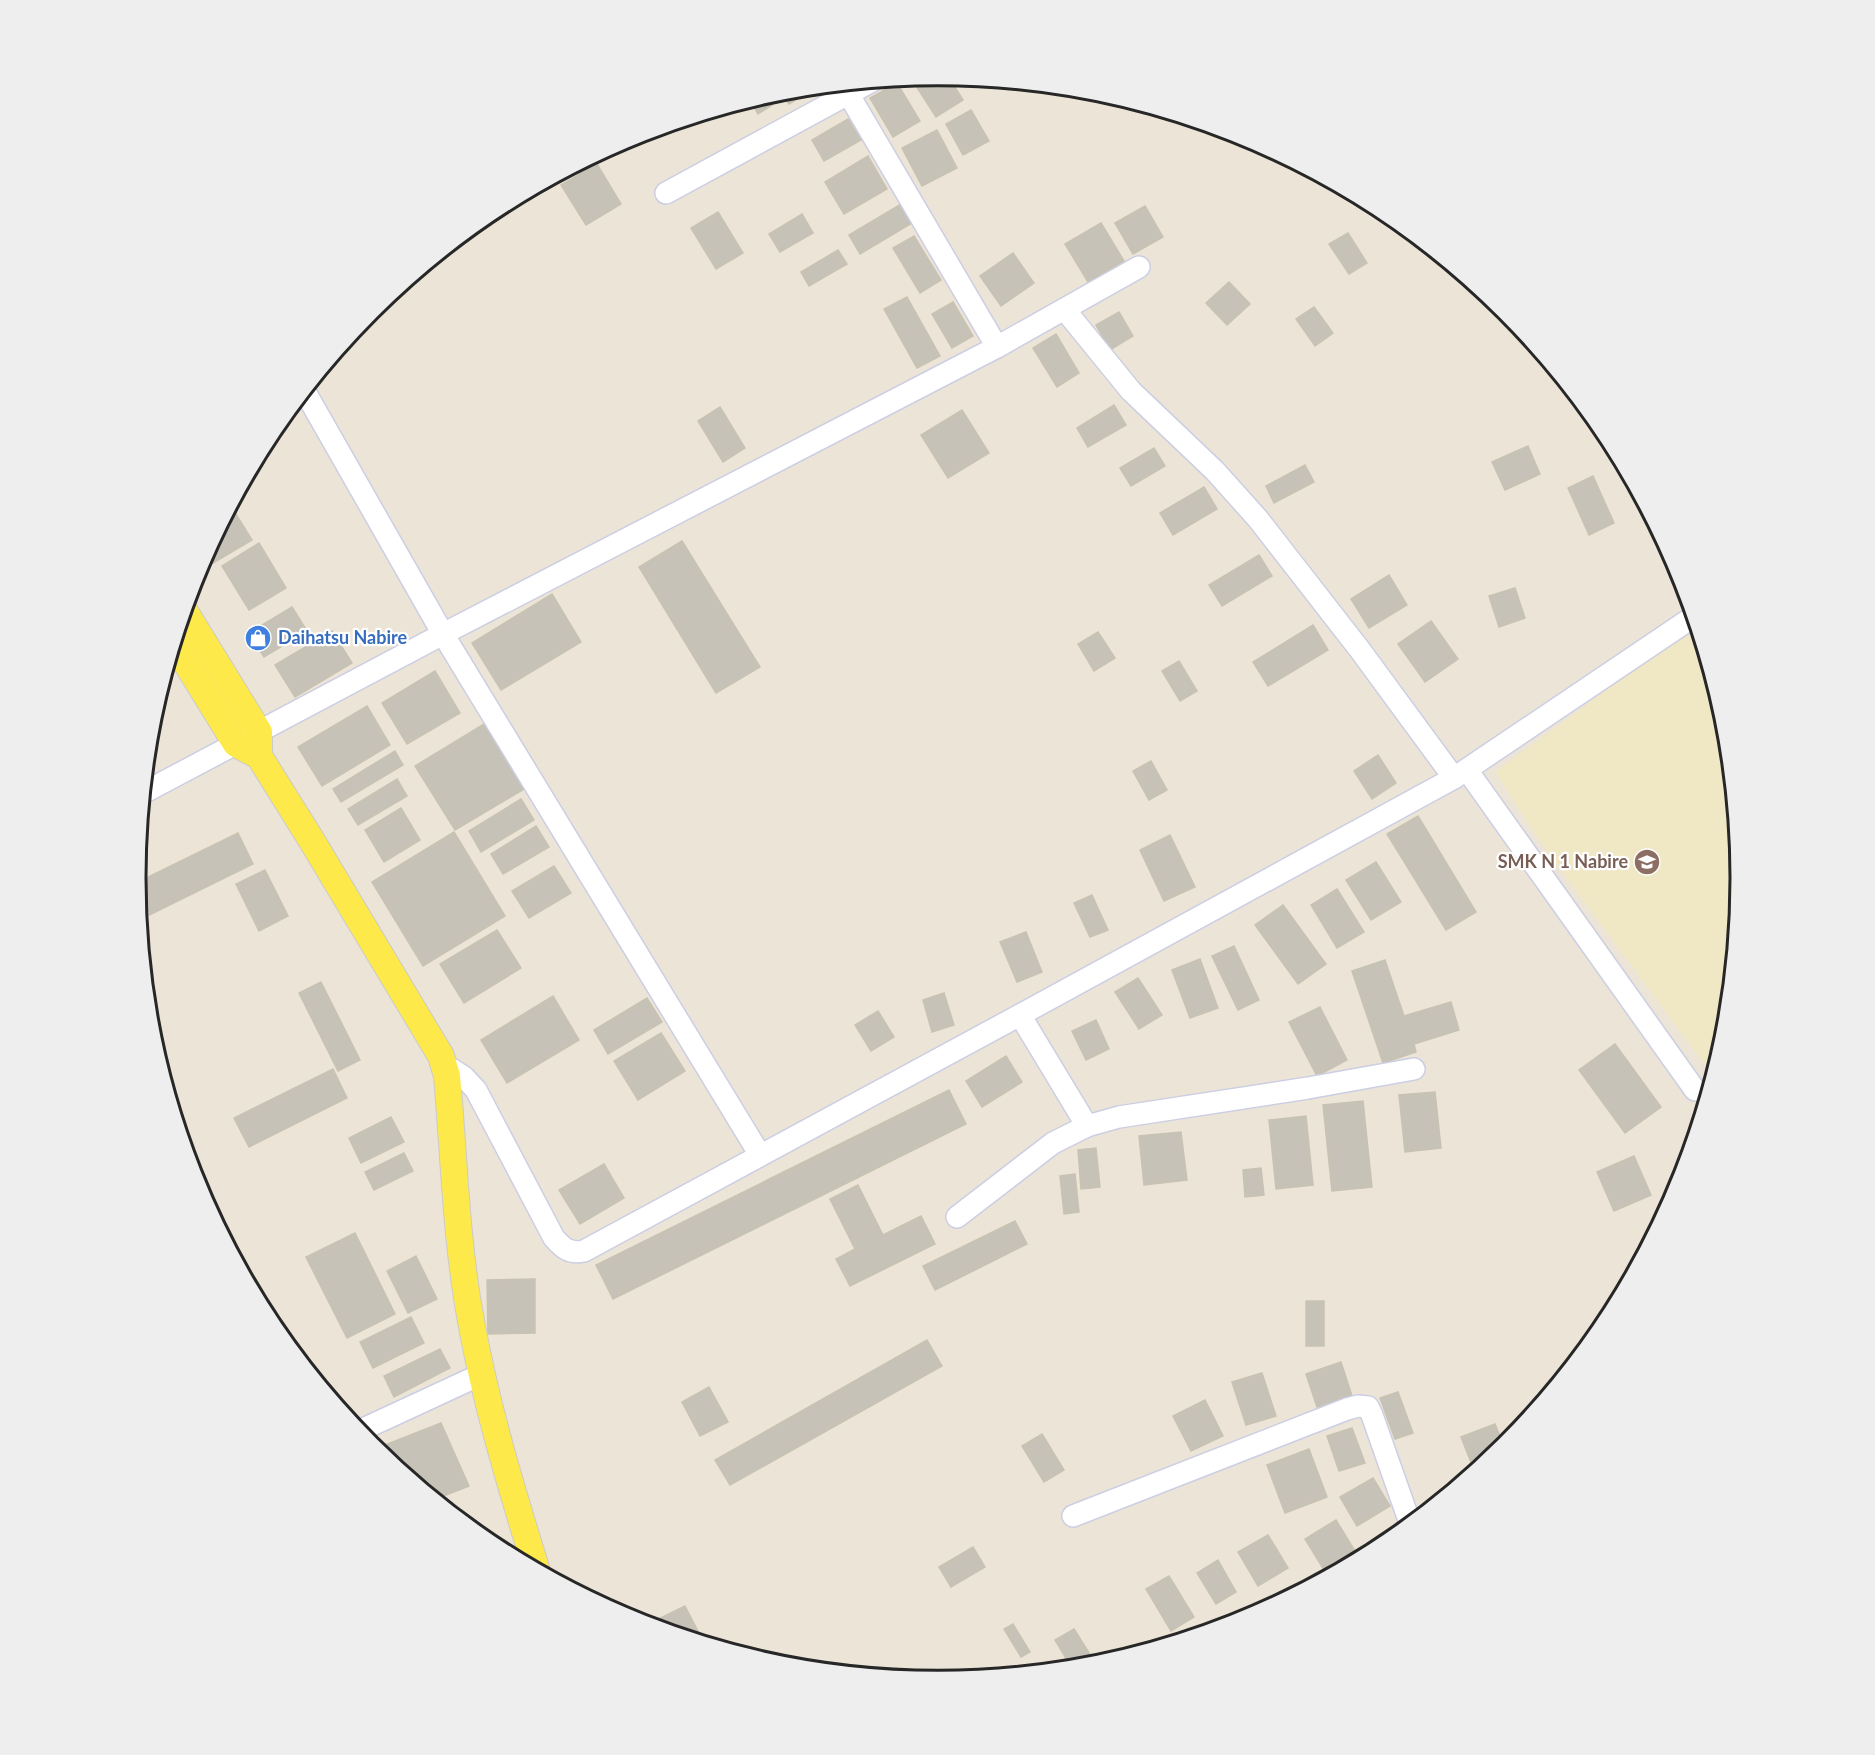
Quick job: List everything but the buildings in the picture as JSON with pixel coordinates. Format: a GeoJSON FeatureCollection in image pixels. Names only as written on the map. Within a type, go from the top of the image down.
{"type":"FeatureCollection","features":[{"type":"Feature","properties":{"kind":"main road"},"geometry":{"type":"LineString","coordinates":[[189,619],[259,744],[436,1045],[444,1064],[470,1320],[509,1479],[533,1558]]}},
{"type":"Feature","properties":{"kind":"main road"},"geometry":{"type":"LineString","coordinates":[[179,651],[236,744],[259,744]]}},
{"type":"Feature","properties":{"kind":"street"},"geometry":{"type":"LineString","coordinates":[[666,193],[858,90]]}},
{"type":"Feature","properties":{"kind":"street"},"geometry":{"type":"LineString","coordinates":[[849,95],[997,347]]}},
{"type":"Feature","properties":{"kind":"street"},"geometry":{"type":"LineString","coordinates":[[259,744],[443,634],[997,347],[1138,267]]}},
{"type":"Feature","properties":{"kind":"street"},"geometry":{"type":"LineString","coordinates":[[1065,310],[1131,391],[1215,471],[1252,511],[1460,774],[1695,1090]]}},
{"type":"Feature","properties":{"kind":"street"},"geometry":{"type":"LineString","coordinates":[[308,397],[443,634],[760,1155]]}},
{"type":"Feature","properties":{"kind":"street"},"geometry":{"type":"LineString","coordinates":[[444,1064],[464,1077],[476,1090],[554,1238],[562,1248],[571,1252],[584,1251],[1020,1016],[1460,774],[1686,621]]}},
{"type":"Feature","properties":{"kind":"street"},"geometry":{"type":"LineString","coordinates":[[151,789],[236,744]]}},
{"type":"Feature","properties":{"kind":"street"},"geometry":{"type":"LineString","coordinates":[[1020,1016],[1087,1126]]}},
{"type":"Feature","properties":{"kind":"street"},"geometry":{"type":"LineString","coordinates":[[957,1217],[1053,1143],[1087,1126],[1119,1117],[1414,1069]]}},
{"type":"Feature","properties":{"kind":"street"},"geometry":{"type":"LineString","coordinates":[[367,1427],[482,1374]]}},
{"type":"Feature","properties":{"kind":"street"},"geometry":{"type":"LineString","coordinates":[[1073,1516],[1264,1441],[1362,1406],[1368,1407],[1372,1415],[1407,1515]]}},
{"type":"Feature","properties":{"kind":"shaded area","name":"SMK N 1 Nabire"},"geometry":{"type":"Polygon","coordinates":[[[1689,631],[1703,673],[1723,774],[1730,878],[1728,929],[1723,981],[1706,1067],[1543,846],[1495,772],[1689,631]]]}},
{"type":"Feature","properties":{"kind":"place","name":"Daihatsu Nabire"},"geometry":{"type":"Point","coordinates":[258,638]}},
{"type":"Feature","properties":{"kind":"place","name":"SMK N 1 Nabire"},"geometry":{"type":"Point","coordinates":[1647,862]}}]}
